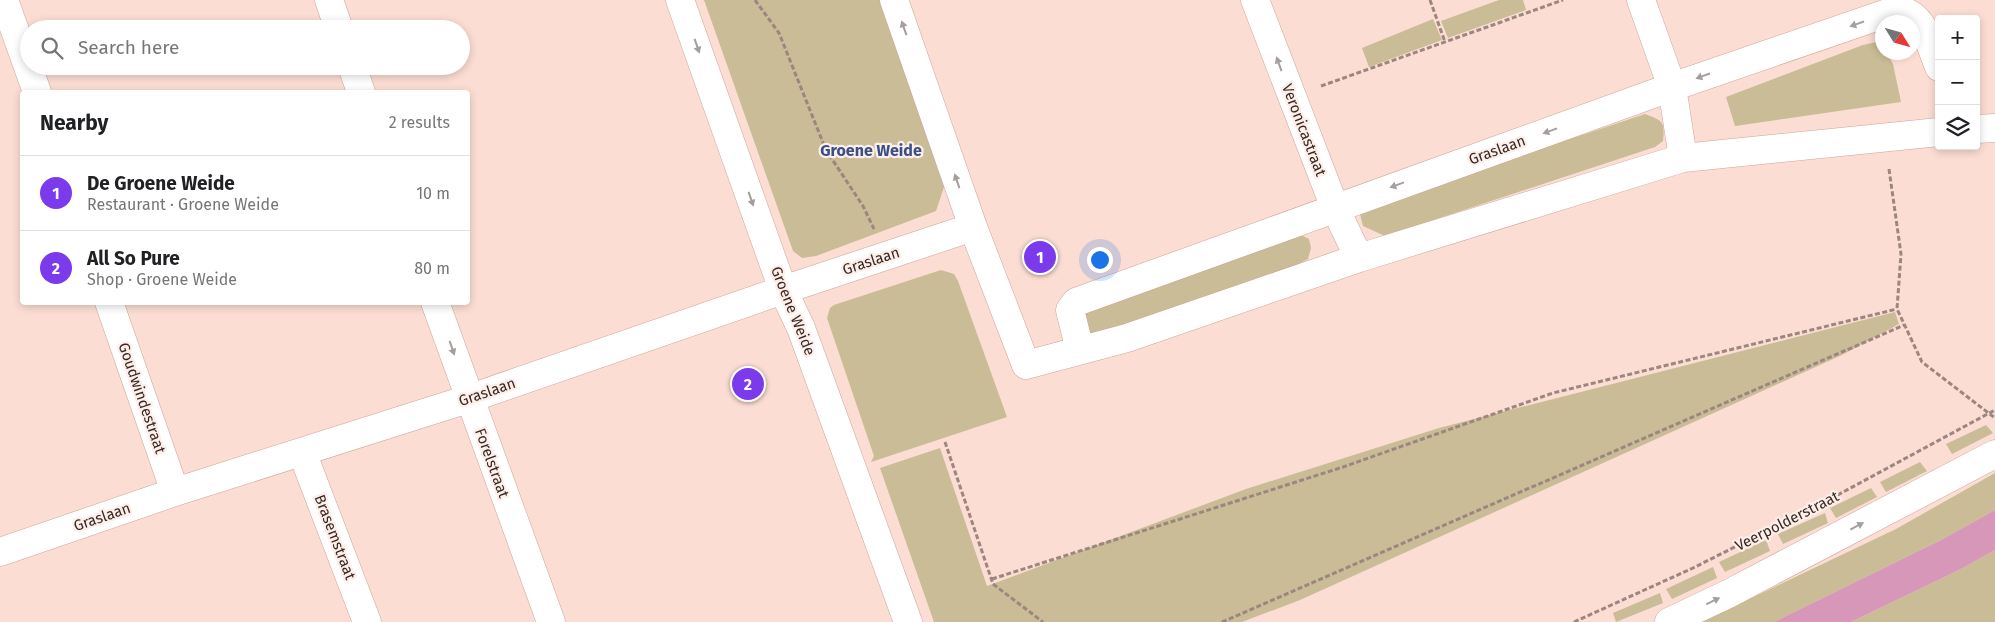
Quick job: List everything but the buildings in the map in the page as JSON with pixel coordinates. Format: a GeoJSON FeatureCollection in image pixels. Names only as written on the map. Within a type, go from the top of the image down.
{"type":"FeatureCollection","features":[{"type":"Feature","properties":{"kind":"street"},"geometry":{"type":"LineString","coordinates":[[4,0],[20,45]]}},
{"type":"Feature","properties":{"kind":"street"},"geometry":{"type":"LineString","coordinates":[[329,0],[336,20]]}},
{"type":"Feature","properties":{"kind":"street","name":"Groene Weide"},"geometry":{"type":"LineString","coordinates":[[680,0],[783,290],[801,328],[908,622]]}},
{"type":"Feature","properties":{"kind":"street"},"geometry":{"type":"LineString","coordinates":[[894,0],[973,227],[1026,365],[1127,338],[1360,258],[1683,158],[1935,132]]}},
{"type":"Feature","properties":{"kind":"street","name":"Veronicastraat"},"geometry":{"type":"LineString","coordinates":[[1255,0],[1335,208],[1360,258]]}},
{"type":"Feature","properties":{"kind":"street"},"geometry":{"type":"LineString","coordinates":[[1641,0],[1672,87],[1683,158]]}},
{"type":"Feature","properties":{"kind":"street","name":"Graslaan"},"geometry":{"type":"LineString","coordinates":[[1080,350],[1070,319],[1070,310],[1076,302],[1672,87],[1896,10],[1906,10],[1917,19],[1936,60]]}},
{"type":"Feature","properties":{"kind":"street"},"geometry":{"type":"LineString","coordinates":[[31,75],[36,90]]}},
{"type":"Feature","properties":{"kind":"street"},"geometry":{"type":"LineString","coordinates":[[355,75],[360,90]]}},
{"type":"Feature","properties":{"kind":"street","name":"Graslaan"},"geometry":{"type":"LineString","coordinates":[[0,552],[175,492],[468,399],[783,290],[973,227]]}},
{"type":"Feature","properties":{"kind":"street","name":"Goudwindestraat"},"geometry":{"type":"LineString","coordinates":[[110,305],[175,492]]}},
{"type":"Feature","properties":{"kind":"street","name":"Forelstraat"},"geometry":{"type":"LineString","coordinates":[[436,305],[468,399],[551,622]]}},
{"type":"Feature","properties":{"kind":"street","name":"Brasemstraat"},"geometry":{"type":"LineString","coordinates":[[302,452],[367,622]]}},
{"type":"Feature","properties":{"kind":"street"},"geometry":{"type":"LineString","coordinates":[[1669,622],[1995,454]]}},
{"type":"Feature","properties":{"kind":"path"},"geometry":{"type":"LineString","coordinates":[[755,0],[779,33],[826,150],[863,206],[873,226],[883,257]]}},
{"type":"Feature","properties":{"kind":"path"},"geometry":{"type":"LineString","coordinates":[[1430,0],[1445,42]]}},
{"type":"Feature","properties":{"kind":"path"},"geometry":{"type":"LineString","coordinates":[[1291,96],[1564,0]]}},
{"type":"Feature","properties":{"kind":"path"},"geometry":{"type":"LineString","coordinates":[[1884,137],[1901,254],[1897,309],[1922,362],[1995,418]]}},
{"type":"Feature","properties":{"kind":"path"},"geometry":{"type":"LineString","coordinates":[[992,579],[1343,467],[1553,393],[1897,309]]}},
{"type":"Feature","properties":{"kind":"path"},"geometry":{"type":"LineString","coordinates":[[1222,622],[1904,325]]}},
{"type":"Feature","properties":{"kind":"path","name":"Veerpolderstraat"},"geometry":{"type":"LineString","coordinates":[[1574,622],[1693,568],[1832,498],[1995,410]]}},
{"type":"Feature","properties":{"kind":"path"},"geometry":{"type":"LineString","coordinates":[[945,442],[993,584],[1043,622]]}},
{"type":"Feature","properties":{"kind":"shaded area"},"geometry":{"type":"Polygon","coordinates":[[[704,0],[881,0],[945,184],[936,211],[816,256],[802,258],[793,251],[704,0]]]}},
{"type":"Feature","properties":{"kind":"shaded area"},"geometry":{"type":"Polygon","coordinates":[[[1499,0],[1523,0],[1526,10],[1448,38],[1441,21],[1499,0]]]}},
{"type":"Feature","properties":{"kind":"shaded area"},"geometry":{"type":"Polygon","coordinates":[[[1433,19],[1442,40],[1369,67],[1362,48],[1433,19]]]}},
{"type":"Feature","properties":{"kind":"shaded area"},"geometry":{"type":"Polygon","coordinates":[[[1875,42],[1875,60],[1891,60],[1901,102],[1735,126],[1726,97],[1863,45],[1875,42]]]}},
{"type":"Feature","properties":{"kind":"shaded area"},"geometry":{"type":"Polygon","coordinates":[[[1645,114],[1659,120],[1664,129],[1663,141],[1655,147],[1385,236],[1363,226],[1359,210],[1645,114]]]}},
{"type":"Feature","properties":{"kind":"shaded area"},"geometry":{"type":"Polygon","coordinates":[[[1299,234],[1309,239],[1311,248],[1308,259],[1296,265],[1088,337],[1083,307],[1287,240],[1299,234]]]}},
{"type":"Feature","properties":{"kind":"shaded area"},"geometry":{"type":"Polygon","coordinates":[[[941,270],[954,274],[958,281],[1007,417],[871,462],[874,456],[827,318],[830,308],[834,305],[941,270]]]}},
{"type":"Feature","properties":{"kind":"shaded area"},"geometry":{"type":"Polygon","coordinates":[[[1895,312],[1899,324],[1842,355],[1300,600],[1242,622],[934,622],[880,468],[940,448],[987,586],[1246,489],[1439,428],[1895,312]]]}},
{"type":"Feature","properties":{"kind":"shaded area"},"geometry":{"type":"Polygon","coordinates":[[[1986,425],[1993,433],[1952,454],[1946,444],[1986,425]]]}},
{"type":"Feature","properties":{"kind":"shaded area"},"geometry":{"type":"Polygon","coordinates":[[[1920,462],[1927,471],[1886,492],[1880,482],[1920,462]]]}},
{"type":"Feature","properties":{"kind":"shaded area"},"geometry":{"type":"Polygon","coordinates":[[[1995,473],[1995,510],[1943,539],[1774,622],[1701,622],[1896,529],[1995,473]]]}},
{"type":"Feature","properties":{"kind":"shaded area"},"geometry":{"type":"Polygon","coordinates":[[[1871,488],[1877,497],[1836,518],[1830,508],[1871,488]]]}},
{"type":"Feature","properties":{"kind":"shaded area"},"geometry":{"type":"Polygon","coordinates":[[[1995,510],[1995,550],[1961,569],[1851,622],[1774,622],[1943,539],[1995,510]]]}},
{"type":"Feature","properties":{"kind":"shaded area"},"geometry":{"type":"Polygon","coordinates":[[[1825,513],[1828,523],[1783,544],[1778,534],[1825,513]]]}},
{"type":"Feature","properties":{"kind":"shaded area"},"geometry":{"type":"Polygon","coordinates":[[[1766,540],[1770,551],[1725,572],[1719,562],[1766,540]]]}},
{"type":"Feature","properties":{"kind":"shaded area"},"geometry":{"type":"Polygon","coordinates":[[[1995,550],[1995,622],[1851,622],[1961,569],[1995,550]]]}},
{"type":"Feature","properties":{"kind":"shaded area"},"geometry":{"type":"Polygon","coordinates":[[[1713,567],[1717,578],[1672,599],[1666,589],[1713,567]]]}},
{"type":"Feature","properties":{"kind":"shaded area"},"geometry":{"type":"Polygon","coordinates":[[[1660,593],[1663,603],[1616,622],[1613,613],[1660,593]]]}},
{"type":"Feature","properties":{"kind":"place","name":"De Groene Weide"},"geometry":{"type":"Point","coordinates":[1040,257]}},
{"type":"Feature","properties":{"kind":"place","name":"All So Pure"},"geometry":{"type":"Point","coordinates":[748,384]}},
{"type":"Feature","properties":{"kind":"district","name":"Groene Weide"},"geometry":{"type":"Point","coordinates":[871,150]}}]}
